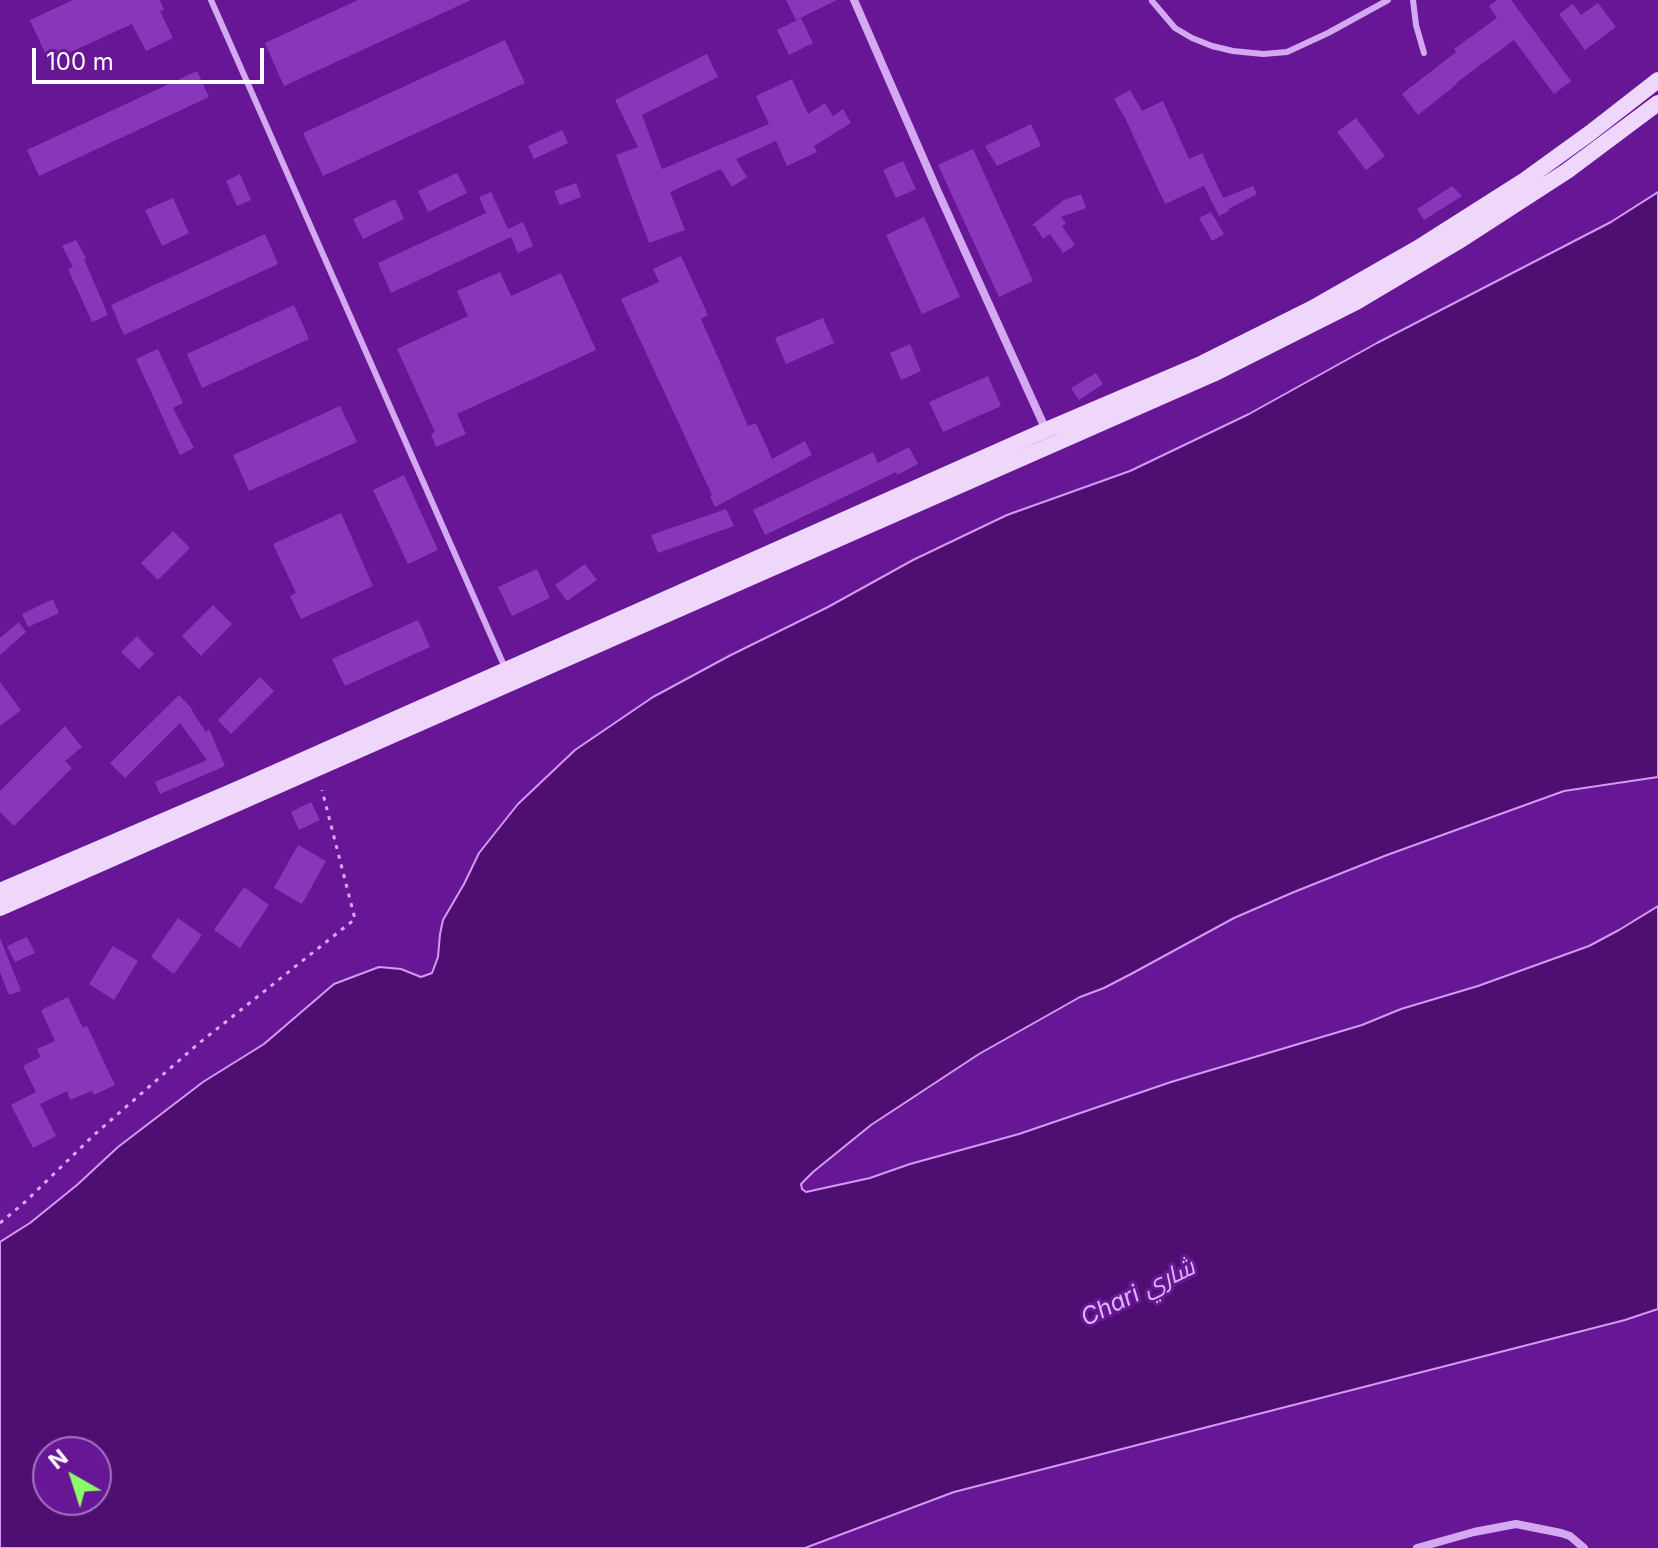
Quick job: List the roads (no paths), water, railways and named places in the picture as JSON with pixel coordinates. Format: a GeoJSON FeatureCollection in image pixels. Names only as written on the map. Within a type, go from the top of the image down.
{"type":"FeatureCollection","features":[{"type":"Feature","properties":{"kind":"main road"},"geometry":{"type":"LineString","coordinates":[[0,908],[25,888],[254,782],[508,676],[1049,438],[1203,363],[1313,308],[1418,248],[1525,180],[1658,80]]}},
{"type":"Feature","properties":{"kind":"main road"},"geometry":{"type":"LineString","coordinates":[[1049,438],[1213,374],[1356,302],[1567,171],[1658,103]]}},
{"type":"Feature","properties":{"kind":"main road"},"geometry":{"type":"LineString","coordinates":[[0,891],[25,888]]}},
{"type":"Feature","properties":{"kind":"street"},"geometry":{"type":"LineString","coordinates":[[854,0],[1049,438]]}},
{"type":"Feature","properties":{"kind":"street"},"geometry":{"type":"LineString","coordinates":[[1417,1548],[1516,1524],[1570,1536],[1584,1548]]}},
{"type":"Feature","properties":{"kind":"lane"},"geometry":{"type":"LineString","coordinates":[[211,0],[508,676]]}},
{"type":"Feature","properties":{"kind":"lane"},"geometry":{"type":"LineString","coordinates":[[1152,1],[1175,28],[1192,38],[1233,51],[1263,54],[1287,52],[1388,0]]}},
{"type":"Feature","properties":{"kind":"lane"},"geometry":{"type":"LineString","coordinates":[[1413,0],[1418,39],[1424,53]]}},
{"type":"Feature","properties":{"kind":"water","name":"Chari شاري"},"geometry":{"type":"Polygon","coordinates":[[[1658,192],[1658,777],[1564,791],[1387,855],[1234,918],[1104,988],[1080,997],[979,1054],[871,1125],[813,1172],[801,1184],[802,1189],[806,1192],[870,1178],[1362,1025],[1589,946],[1658,906],[1658,1309],[954,1492],[805,1548],[0,1548],[0,1242],[30,1223],[118,1147],[203,1082],[264,1044],[334,984],[379,967],[401,969],[421,977],[432,973],[438,957],[443,920],[479,853],[518,804],[575,750],[653,697],[913,560],[1007,515],[1130,471],[1249,414],[1377,343],[1611,222],[1658,192]]]}}]}
